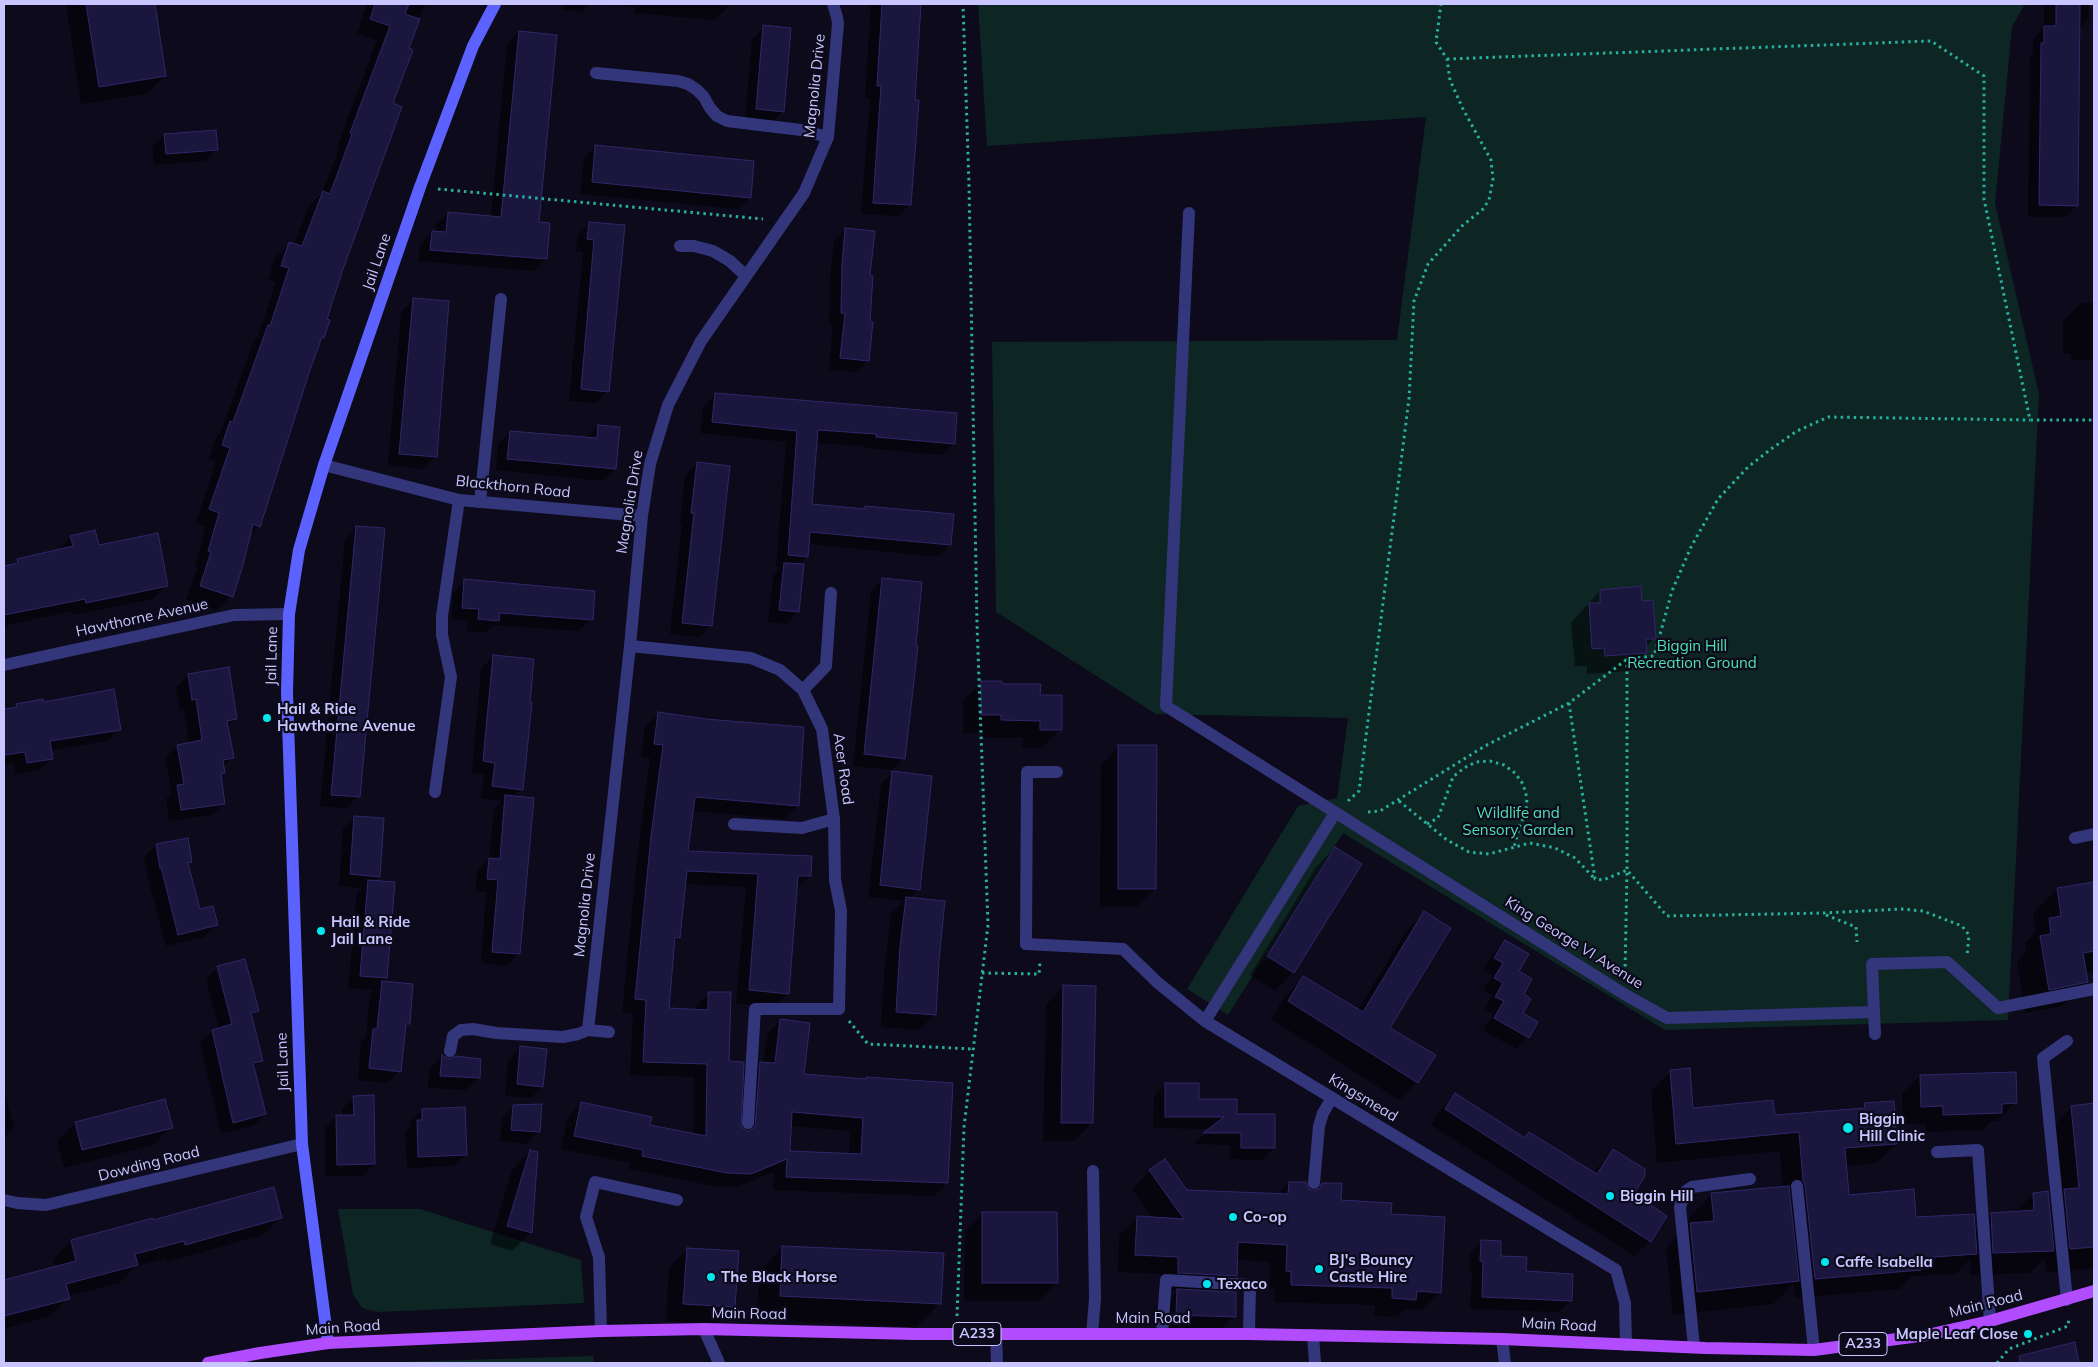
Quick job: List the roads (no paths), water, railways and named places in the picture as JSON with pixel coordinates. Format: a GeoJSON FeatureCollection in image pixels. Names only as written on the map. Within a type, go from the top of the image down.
{"type":"FeatureCollection","features":[{"type":"Feature","properties":{"kind":"main road","name":"Main Road"},"geometry":{"type":"LineString","coordinates":[[208,1363],[260,1352],[328,1343],[600,1331],[704,1329],[957,1334],[1313,1335],[1502,1339],[1626,1345],[1814,1350],[1927,1335],[1990,1321],[2094,1291]]}},
{"type":"Feature","properties":{"kind":"street","name":"Jail Lane"},"geometry":{"type":"LineString","coordinates":[[328,1343],[302,1144],[287,692],[289,614],[299,550],[324,465],[420,187],[473,46],[495,4]]}},
{"type":"Feature","properties":{"kind":"street","name":"Magnolia Drive"},"geometry":{"type":"LineString","coordinates":[[588,1030],[630,646],[642,516],[650,464],[668,404],[701,341],[804,193],[828,137],[838,24],[838,17],[833,4]]}},
{"type":"Feature","properties":{"kind":"street"},"geometry":{"type":"LineString","coordinates":[[596,73],[678,81],[688,84],[697,90],[704,97],[710,108],[726,121],[801,130],[828,137]]}},
{"type":"Feature","properties":{"kind":"street","name":"King George VI Avenue"},"geometry":{"type":"LineString","coordinates":[[1189,213],[1166,706],[1624,994],[1667,1018],[1874,1012]]}},
{"type":"Feature","properties":{"kind":"street"},"geometry":{"type":"LineString","coordinates":[[680,246],[694,246],[712,251],[730,261],[746,276]]}},
{"type":"Feature","properties":{"kind":"street"},"geometry":{"type":"LineString","coordinates":[[480,502],[501,299]]}},
{"type":"Feature","properties":{"kind":"street","name":"Blackthorn Road"},"geometry":{"type":"LineString","coordinates":[[324,465],[459,500],[642,516]]}},
{"type":"Feature","properties":{"kind":"street"},"geometry":{"type":"LineString","coordinates":[[435,792],[451,677],[442,635],[442,616],[459,500]]}},
{"type":"Feature","properties":{"kind":"street"},"geometry":{"type":"LineString","coordinates":[[803,690],[826,666],[831,593]]}},
{"type":"Feature","properties":{"kind":"street","name":"Hawthorne Avenue"},"geometry":{"type":"LineString","coordinates":[[4,665],[234,615],[289,614]]}},
{"type":"Feature","properties":{"kind":"street","name":"Acer Road"},"geometry":{"type":"LineString","coordinates":[[630,646],[751,658],[780,670],[803,690],[822,729],[834,819],[835,880],[841,911],[839,1009],[755,1009],[748,1123]]}},
{"type":"Feature","properties":{"kind":"street","name":"Kingsmead"},"geometry":{"type":"LineString","coordinates":[[1057,772],[1028,772],[1026,944],[1123,949],[1157,982],[1205,1021],[1616,1270],[1625,1303],[1626,1345]]}},
{"type":"Feature","properties":{"kind":"street"},"geometry":{"type":"LineString","coordinates":[[1205,1021],[1335,813]]}},
{"type":"Feature","properties":{"kind":"street"},"geometry":{"type":"LineString","coordinates":[[734,824],[802,828],[834,819]]}},
{"type":"Feature","properties":{"kind":"street"},"geometry":{"type":"LineString","coordinates":[[2075,838],[2094,834]]}},
{"type":"Feature","properties":{"kind":"street"},"geometry":{"type":"LineString","coordinates":[[1875,1034],[1872,964],[1947,962],[1966,977],[1998,1008],[2094,989]]}},
{"type":"Feature","properties":{"kind":"street"},"geometry":{"type":"LineString","coordinates":[[450,1052],[453,1036],[461,1030],[473,1029],[496,1033],[563,1037],[588,1030],[610,1032]]}},
{"type":"Feature","properties":{"kind":"street"},"geometry":{"type":"LineString","coordinates":[[2067,1041],[2043,1058],[2070,1299]]}},
{"type":"Feature","properties":{"kind":"street"},"geometry":{"type":"LineString","coordinates":[[1314,1183],[1318,1126],[1322,1113],[1332,1098]]}},
{"type":"Feature","properties":{"kind":"street","name":"Dowding Road"},"geometry":{"type":"LineString","coordinates":[[4,1200],[46,1205],[302,1144]]}},
{"type":"Feature","properties":{"kind":"street"},"geometry":{"type":"LineString","coordinates":[[1938,1152],[1978,1150],[1990,1321]]}},
{"type":"Feature","properties":{"kind":"street"},"geometry":{"type":"LineString","coordinates":[[1092,1334],[1096,1299],[1093,1171]]}},
{"type":"Feature","properties":{"kind":"street"},"geometry":{"type":"LineString","coordinates":[[1694,1347],[1680,1207],[1683,1198],[1686,1191],[1692,1187],[1750,1179]]}},
{"type":"Feature","properties":{"kind":"street"},"geometry":{"type":"LineString","coordinates":[[600,1331],[599,1256],[586,1217],[595,1182],[676,1200]]}},
{"type":"Feature","properties":{"kind":"street"},"geometry":{"type":"LineString","coordinates":[[1797,1186],[1814,1350]]}},
{"type":"Feature","properties":{"kind":"street"},"geometry":{"type":"LineString","coordinates":[[1162,1334],[1166,1280],[1250,1284],[1249,1334]]}},
{"type":"Feature","properties":{"kind":"street"},"geometry":{"type":"LineString","coordinates":[[704,1329],[719,1363]]}},
{"type":"Feature","properties":{"kind":"street"},"geometry":{"type":"LineString","coordinates":[[996,1334],[997,1363]]}},
{"type":"Feature","properties":{"kind":"street"},"geometry":{"type":"LineString","coordinates":[[1313,1335],[1315,1363]]}},
{"type":"Feature","properties":{"kind":"street"},"geometry":{"type":"LineString","coordinates":[[1502,1339],[1504,1363]]}},
{"type":"Feature","properties":{"kind":"place","name":"Hail & Ride Hawthorne Avenue"},"geometry":{"type":"Point","coordinates":[267,718]}},
{"type":"Feature","properties":{"kind":"place","name":"Hail & Ride Jail Lane"},"geometry":{"type":"Point","coordinates":[321,931]}},
{"type":"Feature","properties":{"kind":"place","name":"Biggin Hill Clinic"},"geometry":{"type":"Point","coordinates":[1848,1128]}},
{"type":"Feature","properties":{"kind":"place","name":"Biggin Hill"},"geometry":{"type":"Point","coordinates":[1610,1196]}},
{"type":"Feature","properties":{"kind":"place","name":"Co-op"},"geometry":{"type":"Point","coordinates":[1233,1217]}},
{"type":"Feature","properties":{"kind":"place","name":"Caffe Isabella"},"geometry":{"type":"Point","coordinates":[1825,1262]}},
{"type":"Feature","properties":{"kind":"place","name":"BJ's Bouncy Castle Hire"},"geometry":{"type":"Point","coordinates":[1319,1269]}},
{"type":"Feature","properties":{"kind":"place","name":"The Black Horse"},"geometry":{"type":"Point","coordinates":[711,1277]}},
{"type":"Feature","properties":{"kind":"place","name":"Texaco"},"geometry":{"type":"Point","coordinates":[1207,1284]}},
{"type":"Feature","properties":{"kind":"place","name":"Maple Leaf Close"},"geometry":{"type":"Point","coordinates":[2028,1334]}},
{"type":"Feature","properties":{"kind":"park label","name":"Biggin Hill Recreation Ground"},"geometry":{"type":"Point","coordinates":[1692,654]}},
{"type":"Feature","properties":{"kind":"park label","name":"Wildlife and Sensory Garden"},"geometry":{"type":"Point","coordinates":[1518,822]}}]}
